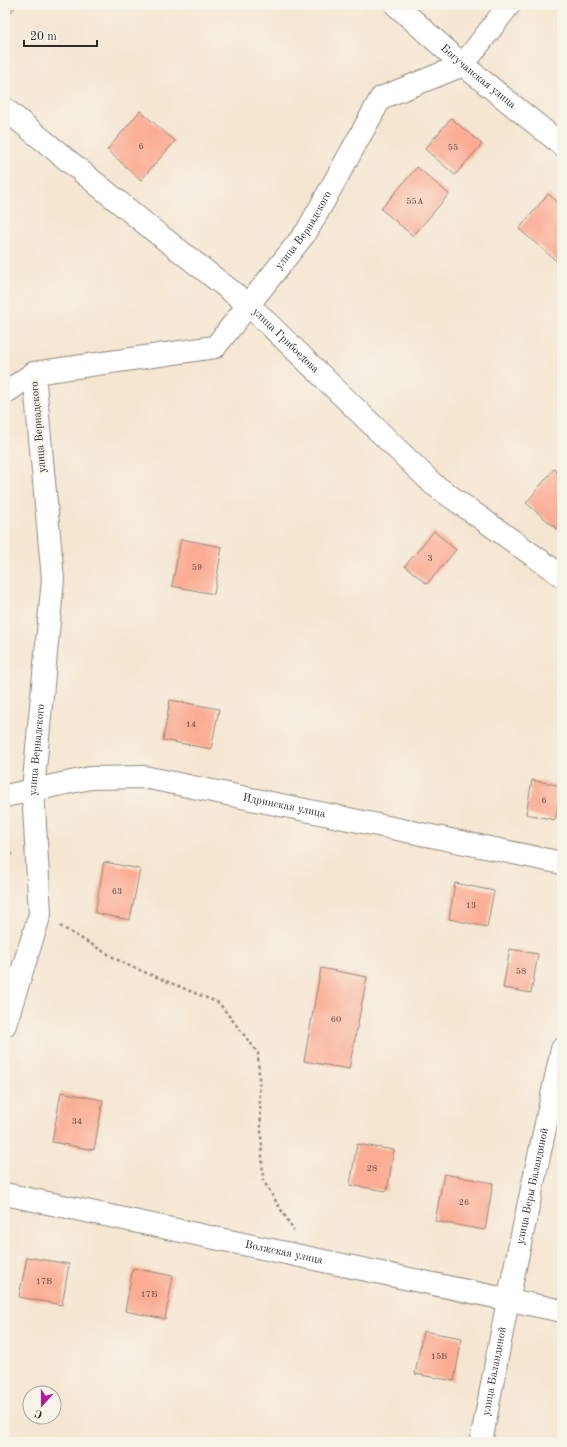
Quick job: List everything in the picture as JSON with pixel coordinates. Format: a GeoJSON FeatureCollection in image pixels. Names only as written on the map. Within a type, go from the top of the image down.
{"type":"FeatureCollection","features":[{"type":"Feature","properties":{"kind":"street","name":"Богучанская улица"},"geometry":{"type":"LineString","coordinates":[[396,5],[463,65],[562,145]]}},
{"type":"Feature","properties":{"kind":"street"},"geometry":{"type":"LineString","coordinates":[[463,65],[509,5]]}},
{"type":"Feature","properties":{"kind":"street","name":"улица Вернадского"},"geometry":{"type":"LineString","coordinates":[[5,1026],[40,914],[33,790],[53,579],[34,373],[215,347],[308,231],[381,98],[463,65]]}},
{"type":"Feature","properties":{"kind":"street","name":"улица Грибоедова"},"geometry":{"type":"LineString","coordinates":[[5,109],[153,230],[248,305],[434,484],[562,576]]}},
{"type":"Feature","properties":{"kind":"street"},"geometry":{"type":"LineString","coordinates":[[5,393],[34,373]]}},
{"type":"Feature","properties":{"kind":"street","name":"Идринская улица"},"geometry":{"type":"LineString","coordinates":[[5,796],[90,778],[144,777],[562,863]]}},
{"type":"Feature","properties":{"kind":"street","name":"улица Веры Баландиной"},"geometry":{"type":"LineString","coordinates":[[508,1300],[562,1049]]}},
{"type":"Feature","properties":{"kind":"street","name":"Волжская улица"},"geometry":{"type":"LineString","coordinates":[[5,1194],[562,1311]]}},
{"type":"Feature","properties":{"kind":"street","name":"улица Баландиной"},"geometry":{"type":"LineString","coordinates":[[482,1442],[508,1300]]}},
{"type":"Feature","properties":{"kind":"path"},"geometry":{"type":"LineString","coordinates":[[5,842],[14,858]]}},
{"type":"Feature","properties":{"kind":"path"},"geometry":{"type":"LineString","coordinates":[[40,914],[125,964],[219,1003],[258,1053],[262,1180],[311,1259]]}},
{"type":"Feature","properties":{"kind":"building"},"geometry":{"type":"Polygon","coordinates":[[[5,5],[17,5],[5,19],[5,5]]]}},
{"type":"Feature","properties":{"kind":"building"},"geometry":{"type":"Polygon","coordinates":[[[140,111],[175,141],[141,180],[107,150],[140,111]]]}},
{"type":"Feature","properties":{"kind":"building"},"geometry":{"type":"Polygon","coordinates":[[[451,118],[482,144],[455,175],[425,149],[451,118]]]}},
{"type":"Feature","properties":{"kind":"building"},"geometry":{"type":"Polygon","coordinates":[[[417,167],[449,194],[413,236],[381,209],[417,167]]]}},
{"type":"Feature","properties":{"kind":"building"},"geometry":{"type":"Polygon","coordinates":[[[548,194],[562,206],[562,261],[560,264],[519,229],[548,194]]]}},
{"type":"Feature","properties":{"kind":"building"},"geometry":{"type":"Polygon","coordinates":[[[554,469],[562,476],[562,533],[526,503],[554,469]]]}},
{"type":"Feature","properties":{"kind":"building"},"geometry":{"type":"Polygon","coordinates":[[[434,531],[456,550],[427,584],[405,566],[434,531]]]}},
{"type":"Feature","properties":{"kind":"building"},"geometry":{"type":"Polygon","coordinates":[[[181,539],[222,547],[214,594],[172,586],[181,539]]]}},
{"type":"Feature","properties":{"kind":"building"},"geometry":{"type":"Polygon","coordinates":[[[170,700],[219,709],[211,749],[163,740],[170,700]]]}},
{"type":"Feature","properties":{"kind":"building"},"geometry":{"type":"Polygon","coordinates":[[[532,780],[562,786],[555,820],[526,814],[532,780]]]}},
{"type":"Feature","properties":{"kind":"building"},"geometry":{"type":"Polygon","coordinates":[[[104,862],[140,869],[130,920],[95,913],[104,862]]]}},
{"type":"Feature","properties":{"kind":"building"},"geometry":{"type":"Polygon","coordinates":[[[455,883],[494,891],[487,927],[449,919],[455,883]]]}},
{"type":"Feature","properties":{"kind":"building"},"geometry":{"type":"Polygon","coordinates":[[[510,949],[538,954],[531,993],[503,988],[510,949]]]}},
{"type":"Feature","properties":{"kind":"building"},"geometry":{"type":"Polygon","coordinates":[[[321,968],[367,977],[349,1069],[304,1061],[321,968]]]}},
{"type":"Feature","properties":{"kind":"building"},"geometry":{"type":"Polygon","coordinates":[[[61,1092],[103,1100],[94,1150],[52,1142],[61,1092]]]}},
{"type":"Feature","properties":{"kind":"building"},"geometry":{"type":"Polygon","coordinates":[[[357,1144],[394,1150],[387,1191],[350,1185],[357,1144]]]}},
{"type":"Feature","properties":{"kind":"building"},"geometry":{"type":"Polygon","coordinates":[[[444,1174],[493,1183],[485,1230],[435,1221],[444,1174]]]}},
{"type":"Feature","properties":{"kind":"building"},"geometry":{"type":"Polygon","coordinates":[[[27,1257],[69,1264],[62,1305],[19,1297],[27,1257]]]}},
{"type":"Feature","properties":{"kind":"building"},"geometry":{"type":"Polygon","coordinates":[[[133,1268],[173,1276],[165,1319],[125,1311],[133,1268]]]}},
{"type":"Feature","properties":{"kind":"building"},"geometry":{"type":"Polygon","coordinates":[[[423,1331],[462,1338],[454,1381],[415,1374],[423,1331]]]}}]}
